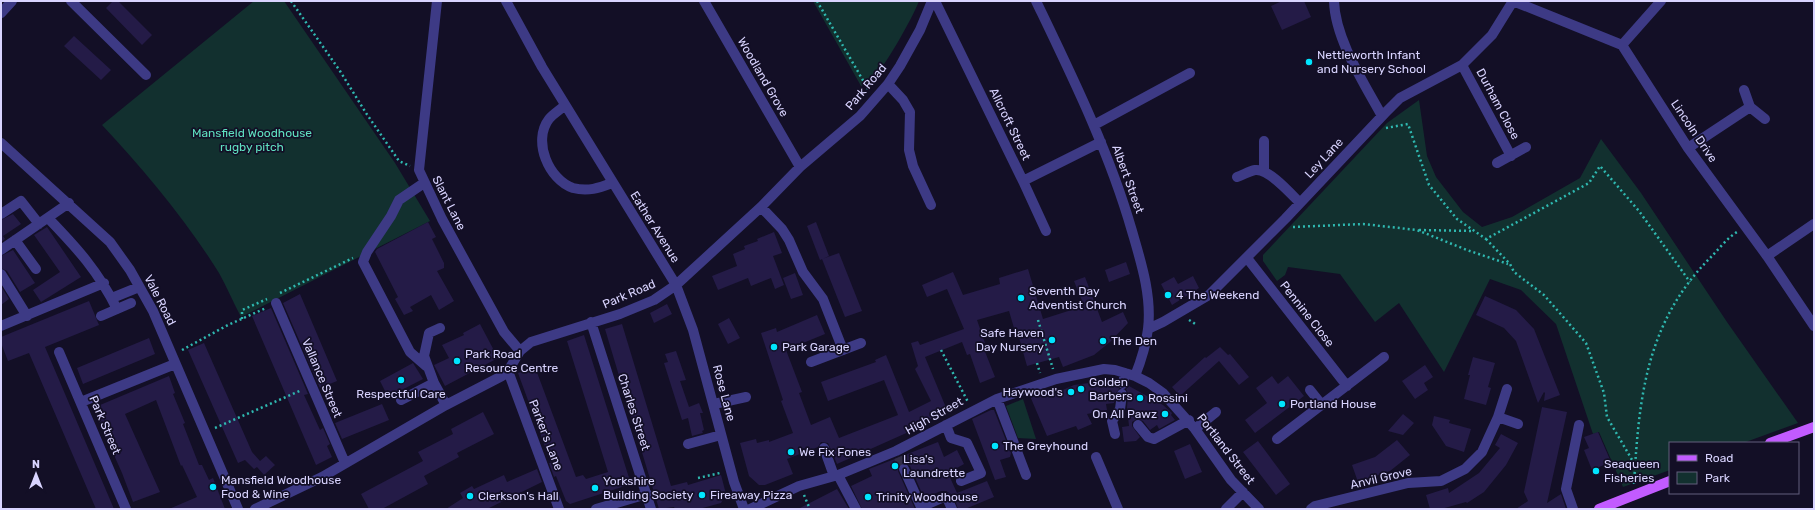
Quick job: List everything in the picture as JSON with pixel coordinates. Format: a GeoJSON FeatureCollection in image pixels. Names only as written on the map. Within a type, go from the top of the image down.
{"type":"FeatureCollection","features":[{"type":"Feature","properties":{"kind":"main road"},"geometry":{"type":"LineString","coordinates":[[1773,442],[1814,427]]}},
{"type":"Feature","properties":{"kind":"main road"},"geometry":{"type":"LineString","coordinates":[[1599,509],[1669,481]]}},
{"type":"Feature","properties":{"kind":"street"},"geometry":{"type":"LineString","coordinates":[[1,13],[12,1]]}},
{"type":"Feature","properties":{"kind":"street"},"geometry":{"type":"LineString","coordinates":[[71,1],[146,75]]}},
{"type":"Feature","properties":{"kind":"street","name":"Slant Lane"},"geometry":{"type":"LineString","coordinates":[[437,1],[418,170],[442,219],[504,332],[520,351]]}},
{"type":"Feature","properties":{"kind":"street","name":"Eather Avenue"},"geometry":{"type":"LineString","coordinates":[[506,1],[542,67],[676,285]]}},
{"type":"Feature","properties":{"kind":"street","name":"Woodland Grove"},"geometry":{"type":"LineString","coordinates":[[704,1],[800,167]]}},
{"type":"Feature","properties":{"kind":"street","name":"Park Road"},"geometry":{"type":"LineString","coordinates":[[508,371],[520,351],[531,342],[620,314],[654,300],[676,285],[761,207],[800,167],[860,116],[874,98],[888,84],[920,30],[934,1]]}},
{"type":"Feature","properties":{"kind":"street","name":"Allcroft Street"},"geometry":{"type":"LineString","coordinates":[[934,1],[1022,181],[1101,142]]}},
{"type":"Feature","properties":{"kind":"street","name":"Albert Street"},"geometry":{"type":"LineString","coordinates":[[1036,1],[1074,79],[1124,201],[1136,242],[1147,289],[1148,329],[1144,350],[1122,389],[1120,410],[1112,421],[1115,434]]}},
{"type":"Feature","properties":{"kind":"street"},"geometry":{"type":"LineString","coordinates":[[1334,1],[1335,11],[1344,40],[1359,74],[1382,116]]}},
{"type":"Feature","properties":{"kind":"street"},"geometry":{"type":"LineString","coordinates":[[1513,1],[1622,45],[1661,1]]}},
{"type":"Feature","properties":{"kind":"street","name":"Ley Lane"},"geometry":{"type":"LineString","coordinates":[[1148,329],[1209,295],[1285,219],[1400,98],[1462,65],[1492,35],[1513,1]]}},
{"type":"Feature","properties":{"kind":"street","name":"Lincoln Drive"},"geometry":{"type":"LineString","coordinates":[[1622,45],[1688,148],[1767,256],[1814,326]]}},
{"type":"Feature","properties":{"kind":"street","name":"Durham Close"},"geometry":{"type":"LineString","coordinates":[[1462,65],[1511,156]]}},
{"type":"Feature","properties":{"kind":"street"},"geometry":{"type":"LineString","coordinates":[[1094,125],[1190,73]]}},
{"type":"Feature","properties":{"kind":"street"},"geometry":{"type":"LineString","coordinates":[[888,84],[903,100],[910,112],[909,150],[912,166],[931,205]]}},
{"type":"Feature","properties":{"kind":"street"},"geometry":{"type":"LineString","coordinates":[[1744,90],[1750,107],[1764,119]]}},
{"type":"Feature","properties":{"kind":"street"},"geometry":{"type":"LineString","coordinates":[[565,105],[548,119],[542,135],[547,164],[560,180],[573,187],[590,190],[612,183]]}},
{"type":"Feature","properties":{"kind":"street"},"geometry":{"type":"LineString","coordinates":[[1688,148],[1750,107]]}},
{"type":"Feature","properties":{"kind":"street"},"geometry":{"type":"LineString","coordinates":[[1264,141],[1264,171]]}},
{"type":"Feature","properties":{"kind":"street","name":"Vale Road"},"geometry":{"type":"LineString","coordinates":[[1,143],[69,203],[110,242],[130,270],[153,311],[238,509]]}},
{"type":"Feature","properties":{"kind":"street"},"geometry":{"type":"LineString","coordinates":[[1497,163],[1526,147]]}},
{"type":"Feature","properties":{"kind":"street"},"geometry":{"type":"LineString","coordinates":[[1237,177],[1256,170],[1264,171],[1274,178],[1300,203]]}},
{"type":"Feature","properties":{"kind":"street"},"geometry":{"type":"LineString","coordinates":[[1022,181],[1046,231]]}},
{"type":"Feature","properties":{"kind":"street"},"geometry":{"type":"LineString","coordinates":[[424,183],[399,200],[391,216],[366,252],[363,262],[410,352],[426,366]]}},
{"type":"Feature","properties":{"kind":"street"},"geometry":{"type":"LineString","coordinates":[[1,214],[21,201],[43,221],[80,250],[104,283],[117,309]]}},
{"type":"Feature","properties":{"kind":"street"},"geometry":{"type":"LineString","coordinates":[[1,250],[69,203]]}},
{"type":"Feature","properties":{"kind":"street"},"geometry":{"type":"LineString","coordinates":[[761,207],[782,229],[790,240],[803,272],[823,299],[843,350]]}},
{"type":"Feature","properties":{"kind":"street"},"geometry":{"type":"LineString","coordinates":[[1767,256],[1814,224]]}},
{"type":"Feature","properties":{"kind":"street"},"geometry":{"type":"LineString","coordinates":[[16,240],[36,270]]}},
{"type":"Feature","properties":{"kind":"street","name":"Pennine Close"},"geometry":{"type":"LineString","coordinates":[[1247,258],[1347,386]]}},
{"type":"Feature","properties":{"kind":"street"},"geometry":{"type":"LineString","coordinates":[[1,274],[27,316]]}},
{"type":"Feature","properties":{"kind":"street"},"geometry":{"type":"LineString","coordinates":[[1,326],[104,283]]}},
{"type":"Feature","properties":{"kind":"street","name":"Rose Lane"},"geometry":{"type":"LineString","coordinates":[[676,285],[693,330],[714,404],[721,435],[744,509]]}},
{"type":"Feature","properties":{"kind":"street"},"geometry":{"type":"LineString","coordinates":[[112,298],[139,287]]}},
{"type":"Feature","properties":{"kind":"street"},"geometry":{"type":"LineString","coordinates":[[101,316],[131,303]]}},
{"type":"Feature","properties":{"kind":"street","name":"Vallance Street"},"geometry":{"type":"LineString","coordinates":[[276,303],[310,386],[345,463]]}},
{"type":"Feature","properties":{"kind":"street","name":"Charles Street"},"geometry":{"type":"LineString","coordinates":[[591,322],[651,509]]}},
{"type":"Feature","properties":{"kind":"street"},"geometry":{"type":"LineString","coordinates":[[440,328],[430,333],[424,349],[424,356],[426,366],[446,405]]}},
{"type":"Feature","properties":{"kind":"street"},"geometry":{"type":"LineString","coordinates":[[811,362],[861,343]]}},
{"type":"Feature","properties":{"kind":"street","name":"Park Street"},"geometry":{"type":"LineString","coordinates":[[59,352],[126,509]]}},
{"type":"Feature","properties":{"kind":"street"},"geometry":{"type":"LineString","coordinates":[[1277,439],[1384,357]]}},
{"type":"Feature","properties":{"kind":"street"},"geometry":{"type":"LineString","coordinates":[[81,402],[174,360]]}},
{"type":"Feature","properties":{"kind":"street","name":"High Street"},"geometry":{"type":"LineString","coordinates":[[750,509],[799,486],[897,454],[972,410],[997,399],[1056,379],[1104,369],[1130,374]]}},
{"type":"Feature","properties":{"kind":"street"},"geometry":{"type":"LineString","coordinates":[[255,509],[322,477],[508,371]]}},
{"type":"Feature","properties":{"kind":"street","name":"Parker's Lane"},"geometry":{"type":"LineString","coordinates":[[508,371],[559,509]]}},
{"type":"Feature","properties":{"kind":"street","name":"Portland Street"},"geometry":{"type":"LineString","coordinates":[[1130,374],[1149,383],[1163,393],[1189,420],[1231,480],[1259,509]]}},
{"type":"Feature","properties":{"kind":"street"},"geometry":{"type":"LineString","coordinates":[[401,400],[434,383]]}},
{"type":"Feature","properties":{"kind":"street","name":"Anvil Grove"},"geometry":{"type":"LineString","coordinates":[[1311,509],[1315,506],[1408,483],[1441,481],[1465,469],[1482,452],[1498,417],[1506,389]]}},
{"type":"Feature","properties":{"kind":"street"},"geometry":{"type":"LineString","coordinates":[[1310,390],[1322,404]]}},
{"type":"Feature","properties":{"kind":"street"},"geometry":{"type":"LineString","coordinates":[[714,404],[746,397]]}},
{"type":"Feature","properties":{"kind":"street"},"geometry":{"type":"LineString","coordinates":[[997,399],[1026,475]]}},
{"type":"Feature","properties":{"kind":"street"},"geometry":{"type":"LineString","coordinates":[[1195,428],[1216,412]]}},
{"type":"Feature","properties":{"kind":"street"},"geometry":{"type":"LineString","coordinates":[[1498,417],[1518,424]]}},
{"type":"Feature","properties":{"kind":"street"},"geometry":{"type":"LineString","coordinates":[[1138,425],[1148,437],[1154,439],[1189,420]]}},
{"type":"Feature","properties":{"kind":"street"},"geometry":{"type":"LineString","coordinates":[[946,425],[951,438],[967,443],[981,473],[960,481]]}},
{"type":"Feature","properties":{"kind":"street"},"geometry":{"type":"LineString","coordinates":[[1573,509],[1566,489],[1579,425]]}},
{"type":"Feature","properties":{"kind":"street"},"geometry":{"type":"LineString","coordinates":[[688,444],[721,435]]}},
{"type":"Feature","properties":{"kind":"street"},"geometry":{"type":"LineString","coordinates":[[824,448],[836,475],[856,509]]}},
{"type":"Feature","properties":{"kind":"street"},"geometry":{"type":"LineString","coordinates":[[1096,457],[1118,509]]}},
{"type":"Feature","properties":{"kind":"street"},"geometry":{"type":"LineString","coordinates":[[904,469],[921,507],[944,497],[947,498],[952,509]]}},
{"type":"Feature","properties":{"kind":"street"},"geometry":{"type":"LineString","coordinates":[[1226,509],[1243,492]]}},
{"type":"Feature","properties":{"kind":"street"},"geometry":{"type":"LineString","coordinates":[[596,509],[647,494]]}},
{"type":"Feature","properties":{"kind":"path"},"geometry":{"type":"LineString","coordinates":[[290,1],[340,71],[366,113],[399,161],[418,170]]}},
{"type":"Feature","properties":{"kind":"path"},"geometry":{"type":"LineString","coordinates":[[817,1],[874,98]]}},
{"type":"Feature","properties":{"kind":"path"},"geometry":{"type":"LineString","coordinates":[[1385,128],[1408,124],[1429,185],[1457,219],[1486,239],[1510,264],[1514,272],[1544,295],[1586,344],[1604,394],[1607,417],[1635,466]]}},
{"type":"Feature","properties":{"kind":"path"},"geometry":{"type":"LineString","coordinates":[[1486,239],[1589,183],[1600,166],[1639,211],[1690,282]]}},
{"type":"Feature","properties":{"kind":"path"},"geometry":{"type":"LineString","coordinates":[[1285,219],[1294,227],[1363,224],[1416,230],[1474,231]]}},
{"type":"Feature","properties":{"kind":"path"},"geometry":{"type":"LineString","coordinates":[[1294,227],[1299,221]]}},
{"type":"Feature","properties":{"kind":"path"},"geometry":{"type":"LineString","coordinates":[[1633,495],[1638,419],[1650,360],[1670,308],[1702,265],[1734,234],[1745,227]]}},
{"type":"Feature","properties":{"kind":"path"},"geometry":{"type":"LineString","coordinates":[[1416,230],[1467,250],[1510,264]]}},
{"type":"Feature","properties":{"kind":"path"},"geometry":{"type":"LineString","coordinates":[[242,319],[242,310],[366,252]]}},
{"type":"Feature","properties":{"kind":"path"},"geometry":{"type":"LineString","coordinates":[[174,360],[242,319],[276,303]]}},
{"type":"Feature","properties":{"kind":"path"},"geometry":{"type":"LineString","coordinates":[[1188,318],[1197,325]]}},
{"type":"Feature","properties":{"kind":"path"},"geometry":{"type":"LineString","coordinates":[[1038,320],[1056,379]]}},
{"type":"Feature","properties":{"kind":"path"},"geometry":{"type":"LineString","coordinates":[[941,350],[969,403]]}},
{"type":"Feature","properties":{"kind":"path"},"geometry":{"type":"LineString","coordinates":[[206,432],[310,386]]}},
{"type":"Feature","properties":{"kind":"path"},"geometry":{"type":"LineString","coordinates":[[698,478],[731,470]]}},
{"type":"Feature","properties":{"kind":"green space","name":"Mansfield Woodhouse rugby pitch"},"geometry":{"type":"Polygon","coordinates":[[[254,1],[284,1],[395,163],[430,221],[241,317],[219,273],[193,234],[134,160],[102,125],[254,1]]]}},
{"type":"Feature","properties":{"kind":"green space"},"geometry":{"type":"Polygon","coordinates":[[[813,1],[919,1],[889,57],[875,77],[861,86],[813,1]]]}},
{"type":"Feature","properties":{"kind":"green space"},"geometry":{"type":"Polygon","coordinates":[[[1419,100],[1427,156],[1436,177],[1463,212],[1482,227],[1512,217],[1580,178],[1601,139],[1641,193],[1727,322],[1798,423],[1746,442],[1669,442],[1669,470],[1623,487],[1599,432],[1593,434],[1556,324],[1521,290],[1490,279],[1444,372],[1399,303],[1375,322],[1340,274],[1288,267],[1285,275],[1277,281],[1263,261],[1263,255],[1387,123],[1419,100]]]}},
{"type":"Feature","properties":{"kind":"green space"},"geometry":{"type":"Polygon","coordinates":[[[1023,399],[1036,439],[1018,438],[1006,406],[1023,399]]]}},
{"type":"Feature","properties":{"kind":"building"},"geometry":{"type":"Polygon","coordinates":[[[113,1],[118,1],[152,35],[142,45],[106,8],[113,1]]]}},
{"type":"Feature","properties":{"kind":"building"},"geometry":{"type":"Polygon","coordinates":[[[1282,1],[1304,1],[1311,17],[1282,30],[1271,6],[1282,1]]]}},
{"type":"Feature","properties":{"kind":"building"},"geometry":{"type":"Polygon","coordinates":[[[74,36],[111,70],[101,80],[64,46],[74,36]]]}},
{"type":"Feature","properties":{"kind":"building"},"geometry":{"type":"Polygon","coordinates":[[[13,214],[21,224],[3,236],[5,239],[1,242],[1,220],[13,214]]]}},
{"type":"Feature","properties":{"kind":"building"},"geometry":{"type":"Polygon","coordinates":[[[428,222],[436,237],[432,239],[444,263],[444,268],[437,271],[454,301],[439,310],[431,295],[410,307],[413,311],[404,315],[395,299],[398,297],[375,252],[377,249],[428,222]]]}},
{"type":"Feature","properties":{"kind":"building"},"geometry":{"type":"Polygon","coordinates":[[[816,222],[829,256],[820,260],[807,226],[816,222]]]}},
{"type":"Feature","properties":{"kind":"building"},"geometry":{"type":"Polygon","coordinates":[[[47,227],[81,277],[41,302],[33,290],[60,272],[34,235],[47,227]]]}},
{"type":"Feature","properties":{"kind":"building"},"geometry":{"type":"Polygon","coordinates":[[[774,232],[782,253],[773,256],[784,285],[775,289],[771,278],[751,286],[748,278],[718,290],[712,276],[737,266],[733,254],[745,249],[744,246],[758,241],[757,239],[774,232]]]}},
{"type":"Feature","properties":{"kind":"building"},"geometry":{"type":"Polygon","coordinates":[[[13,250],[35,283],[20,292],[7,271],[1,268],[1,256],[13,250]]]}},
{"type":"Feature","properties":{"kind":"building"},"geometry":{"type":"Polygon","coordinates":[[[839,253],[862,311],[845,317],[822,259],[839,253]]]}},
{"type":"Feature","properties":{"kind":"building"},"geometry":{"type":"Polygon","coordinates":[[[1126,262],[1130,274],[1109,282],[1105,270],[1126,262]]]}},
{"type":"Feature","properties":{"kind":"building"},"geometry":{"type":"Polygon","coordinates":[[[1028,269],[1043,319],[1084,306],[1074,281],[1085,277],[1102,322],[1123,312],[1128,323],[1110,342],[1094,355],[1063,367],[1059,357],[1027,366],[1016,327],[1014,328],[1009,311],[977,320],[985,343],[982,344],[995,377],[980,383],[970,354],[967,355],[962,342],[925,357],[947,410],[921,424],[922,426],[837,464],[828,443],[821,442],[818,447],[787,459],[793,474],[765,485],[759,485],[749,476],[740,443],[756,439],[757,443],[769,440],[769,442],[793,433],[781,401],[783,400],[761,333],[776,328],[777,332],[817,315],[825,334],[786,350],[802,392],[799,393],[811,425],[830,417],[839,438],[898,415],[884,380],[828,401],[821,382],[876,362],[875,360],[886,355],[909,412],[931,401],[915,369],[918,366],[911,343],[918,341],[920,345],[964,329],[947,289],[927,297],[922,285],[953,272],[963,295],[1000,284],[999,278],[1028,269]]]}},
{"type":"Feature","properties":{"kind":"building"},"geometry":{"type":"Polygon","coordinates":[[[795,273],[803,295],[791,299],[783,278],[795,273]]]}},
{"type":"Feature","properties":{"kind":"building"},"geometry":{"type":"Polygon","coordinates":[[[1193,276],[1199,288],[1172,305],[1161,284],[1174,277],[1178,284],[1193,276]]]}},
{"type":"Feature","properties":{"kind":"building"},"geometry":{"type":"Polygon","coordinates":[[[1,286],[9,299],[1,305],[1,286]]]}},
{"type":"Feature","properties":{"kind":"building"},"geometry":{"type":"Polygon","coordinates":[[[300,294],[337,381],[320,388],[283,303],[300,294]]]}},
{"type":"Feature","properties":{"kind":"building"},"geometry":{"type":"Polygon","coordinates":[[[1485,296],[1516,310],[1534,329],[1560,395],[1544,401],[1544,392],[1538,403],[1516,341],[1504,328],[1476,315],[1485,296]]]}},
{"type":"Feature","properties":{"kind":"building"},"geometry":{"type":"Polygon","coordinates":[[[89,301],[99,325],[45,347],[114,509],[96,509],[29,353],[8,361],[1,343],[1,337],[89,301]]]}},
{"type":"Feature","properties":{"kind":"building"},"geometry":{"type":"Polygon","coordinates":[[[667,304],[672,314],[654,323],[650,313],[667,304]]]}},
{"type":"Feature","properties":{"kind":"building"},"geometry":{"type":"Polygon","coordinates":[[[271,308],[308,394],[304,395],[320,430],[323,428],[330,444],[327,446],[332,457],[316,465],[252,316],[271,308]]]}},
{"type":"Feature","properties":{"kind":"building"},"geometry":{"type":"Polygon","coordinates":[[[729,318],[740,338],[728,344],[718,324],[729,318]]]}},
{"type":"Feature","properties":{"kind":"building"},"geometry":{"type":"Polygon","coordinates":[[[480,324],[498,358],[445,386],[434,365],[449,358],[442,345],[464,335],[463,333],[480,324]]]}},
{"type":"Feature","properties":{"kind":"building"},"geometry":{"type":"Polygon","coordinates":[[[622,324],[671,486],[687,482],[688,485],[721,475],[726,494],[721,503],[699,509],[675,509],[674,507],[659,509],[605,329],[622,324]]]}},
{"type":"Feature","properties":{"kind":"building"},"geometry":{"type":"Polygon","coordinates":[[[584,335],[631,484],[570,504],[566,501],[556,476],[554,477],[549,463],[551,463],[518,373],[535,367],[576,477],[583,475],[586,479],[608,472],[567,341],[584,335]]]}},
{"type":"Feature","properties":{"kind":"building"},"geometry":{"type":"Polygon","coordinates":[[[149,338],[155,354],[83,384],[77,368],[149,338]]]}},
{"type":"Feature","properties":{"kind":"building"},"geometry":{"type":"Polygon","coordinates":[[[204,343],[252,452],[260,461],[266,456],[275,465],[264,475],[257,467],[254,469],[245,460],[238,463],[188,350],[204,343]]]}},
{"type":"Feature","properties":{"kind":"building"},"geometry":{"type":"Polygon","coordinates":[[[1220,347],[1228,355],[1230,354],[1249,377],[1239,385],[1219,361],[1180,396],[1172,387],[1205,357],[1206,358],[1220,347]]]}},
{"type":"Feature","properties":{"kind":"building"},"geometry":{"type":"Polygon","coordinates":[[[676,351],[686,380],[680,381],[689,407],[699,403],[703,413],[700,413],[704,430],[702,431],[703,433],[692,436],[688,418],[682,420],[664,363],[668,362],[665,354],[676,351]]]}},
{"type":"Feature","properties":{"kind":"building"},"geometry":{"type":"Polygon","coordinates":[[[1473,357],[1495,363],[1488,387],[1491,388],[1486,405],[1464,399],[1473,357]]]}},
{"type":"Feature","properties":{"kind":"building","name":"Respectful Care"},"geometry":{"type":"Polygon","coordinates":[[[413,363],[423,379],[388,397],[380,381],[413,363]]]}},
{"type":"Feature","properties":{"kind":"building"},"geometry":{"type":"Polygon","coordinates":[[[1425,365],[1433,377],[1424,383],[1428,390],[1415,399],[1402,381],[1425,365]]]}},
{"type":"Feature","properties":{"kind":"building"},"geometry":{"type":"Polygon","coordinates":[[[169,376],[175,393],[173,394],[185,423],[183,424],[199,465],[202,465],[209,480],[213,478],[225,509],[169,509],[197,497],[182,465],[181,466],[156,400],[125,414],[160,492],[133,502],[122,473],[93,408],[169,376]]]}},
{"type":"Feature","properties":{"kind":"building","name":"Portland House"},"geometry":{"type":"Polygon","coordinates":[[[1272,376],[1278,384],[1288,376],[1304,396],[1255,433],[1245,420],[1267,403],[1256,388],[1272,376]]]}},
{"type":"Feature","properties":{"kind":"building"},"geometry":{"type":"Polygon","coordinates":[[[1111,380],[1117,382],[1119,389],[1116,393],[1114,403],[1106,404],[1107,410],[1087,414],[1092,424],[1078,430],[1076,426],[1047,436],[1030,396],[1045,391],[1047,397],[1074,385],[1111,380]]]}},
{"type":"Feature","properties":{"kind":"building"},"geometry":{"type":"Polygon","coordinates":[[[1129,386],[1163,405],[1172,413],[1171,415],[1175,420],[1159,429],[1157,425],[1150,430],[1143,421],[1137,419],[1132,422],[1132,426],[1140,437],[1136,441],[1124,442],[1122,427],[1129,426],[1127,408],[1128,394],[1126,389],[1129,386]]]}},
{"type":"Feature","properties":{"kind":"building"},"geometry":{"type":"Polygon","coordinates":[[[382,404],[389,420],[342,439],[335,423],[382,404]]]}},
{"type":"Feature","properties":{"kind":"building"},"geometry":{"type":"Polygon","coordinates":[[[1542,407],[1567,412],[1547,503],[1561,494],[1566,509],[1516,509],[1528,501],[1524,492],[1542,407]]]}},
{"type":"Feature","properties":{"kind":"building","name":"The Greyhound"},"geometry":{"type":"Polygon","coordinates":[[[994,410],[1011,453],[1010,457],[1000,460],[1006,477],[995,480],[972,419],[994,410]]]}},
{"type":"Feature","properties":{"kind":"building"},"geometry":{"type":"Polygon","coordinates":[[[483,412],[494,434],[457,453],[459,457],[424,476],[428,484],[382,509],[369,509],[361,494],[423,461],[418,452],[453,434],[451,429],[483,412]]]}},
{"type":"Feature","properties":{"kind":"building"},"geometry":{"type":"Polygon","coordinates":[[[1403,414],[1414,423],[1403,435],[1388,431],[1403,414]]]}},
{"type":"Feature","properties":{"kind":"building"},"geometry":{"type":"Polygon","coordinates":[[[1434,416],[1450,420],[1449,423],[1471,429],[1464,452],[1446,446],[1432,425],[1434,416]]]}},
{"type":"Feature","properties":{"kind":"building"},"geometry":{"type":"Polygon","coordinates":[[[1598,432],[1611,462],[1592,470],[1584,450],[1589,448],[1584,437],[1598,432]]]}},
{"type":"Feature","properties":{"kind":"building"},"geometry":{"type":"Polygon","coordinates":[[[1501,434],[1518,443],[1506,465],[1484,492],[1467,503],[1441,509],[1430,509],[1426,495],[1448,488],[1449,493],[1479,473],[1500,448],[1495,445],[1501,434]]]}},
{"type":"Feature","properties":{"kind":"building"},"geometry":{"type":"Polygon","coordinates":[[[1397,440],[1410,455],[1390,471],[1358,482],[1352,465],[1375,457],[1397,440]]]}},
{"type":"Feature","properties":{"kind":"building"},"geometry":{"type":"Polygon","coordinates":[[[1258,441],[1290,484],[1276,495],[1243,452],[1258,441]]]}},
{"type":"Feature","properties":{"kind":"building"},"geometry":{"type":"Polygon","coordinates":[[[938,442],[944,457],[957,450],[964,464],[948,473],[957,493],[987,481],[994,497],[965,509],[958,509],[953,495],[946,491],[941,491],[924,498],[910,466],[904,463],[899,465],[898,471],[915,509],[862,509],[851,486],[872,476],[869,469],[938,442]]]}},
{"type":"Feature","properties":{"kind":"building"},"geometry":{"type":"Polygon","coordinates":[[[1190,444],[1202,472],[1185,479],[1174,451],[1190,444]]]}},
{"type":"Feature","properties":{"kind":"building"},"geometry":{"type":"Polygon","coordinates":[[[537,469],[542,482],[487,509],[446,509],[463,498],[460,493],[472,486],[474,489],[504,475],[507,482],[537,469]]]}},
{"type":"Feature","properties":{"kind":"building"},"geometry":{"type":"Polygon","coordinates":[[[837,489],[849,509],[798,509],[837,489]]]}},
{"type":"Feature","properties":{"kind":"tunnel"},"geometry":{"type":"LineString","coordinates":[[899,457],[904,469]]}},
{"type":"Feature","properties":{"kind":"place","name":"Nettleworth Infant and Nursery School"},"geometry":{"type":"Point","coordinates":[1309,62]}},
{"type":"Feature","properties":{"kind":"place","name":"4 The Weekend"},"geometry":{"type":"Point","coordinates":[1168,295]}},
{"type":"Feature","properties":{"kind":"place","name":"Seventh Day Adventist Church"},"geometry":{"type":"Point","coordinates":[1021,298]}},
{"type":"Feature","properties":{"kind":"place","name":"Safe Haven Day Nursery"},"geometry":{"type":"Point","coordinates":[1052,340]}},
{"type":"Feature","properties":{"kind":"place","name":"The Den"},"geometry":{"type":"Point","coordinates":[1103,341]}},
{"type":"Feature","properties":{"kind":"place","name":"Park Garage"},"geometry":{"type":"Point","coordinates":[774,347]}},
{"type":"Feature","properties":{"kind":"place","name":"Park Road Resource Centre"},"geometry":{"type":"Point","coordinates":[457,361]}},
{"type":"Feature","properties":{"kind":"place","name":"Respectful Care"},"geometry":{"type":"Point","coordinates":[401,380]}},
{"type":"Feature","properties":{"kind":"place","name":"Golden Barbers"},"geometry":{"type":"Point","coordinates":[1081,389]}},
{"type":"Feature","properties":{"kind":"place","name":"Haywood's"},"geometry":{"type":"Point","coordinates":[1071,392]}},
{"type":"Feature","properties":{"kind":"place","name":"Rossini"},"geometry":{"type":"Point","coordinates":[1140,398]}},
{"type":"Feature","properties":{"kind":"place","name":"Portland House"},"geometry":{"type":"Point","coordinates":[1282,404]}},
{"type":"Feature","properties":{"kind":"place","name":"On All Pawz"},"geometry":{"type":"Point","coordinates":[1165,414]}},
{"type":"Feature","properties":{"kind":"place","name":"The Greyhound"},"geometry":{"type":"Point","coordinates":[995,446]}},
{"type":"Feature","properties":{"kind":"place","name":"We Fix Fones"},"geometry":{"type":"Point","coordinates":[791,452]}},
{"type":"Feature","properties":{"kind":"place","name":"Lisa's Laundrette"},"geometry":{"type":"Point","coordinates":[895,466]}},
{"type":"Feature","properties":{"kind":"place","name":"Seaqueen Fisheries"},"geometry":{"type":"Point","coordinates":[1596,471]}},
{"type":"Feature","properties":{"kind":"place","name":"Mansfield Woodhouse Food & Wine"},"geometry":{"type":"Point","coordinates":[213,487]}},
{"type":"Feature","properties":{"kind":"place","name":"Yorkshire Building Society"},"geometry":{"type":"Point","coordinates":[595,488]}},
{"type":"Feature","properties":{"kind":"place","name":"Fireaway Pizza"},"geometry":{"type":"Point","coordinates":[702,495]}},
{"type":"Feature","properties":{"kind":"place","name":"Clerkson's Hall"},"geometry":{"type":"Point","coordinates":[470,496]}},
{"type":"Feature","properties":{"kind":"place","name":"Trinity Woodhouse"},"geometry":{"type":"Point","coordinates":[868,497]}}]}
